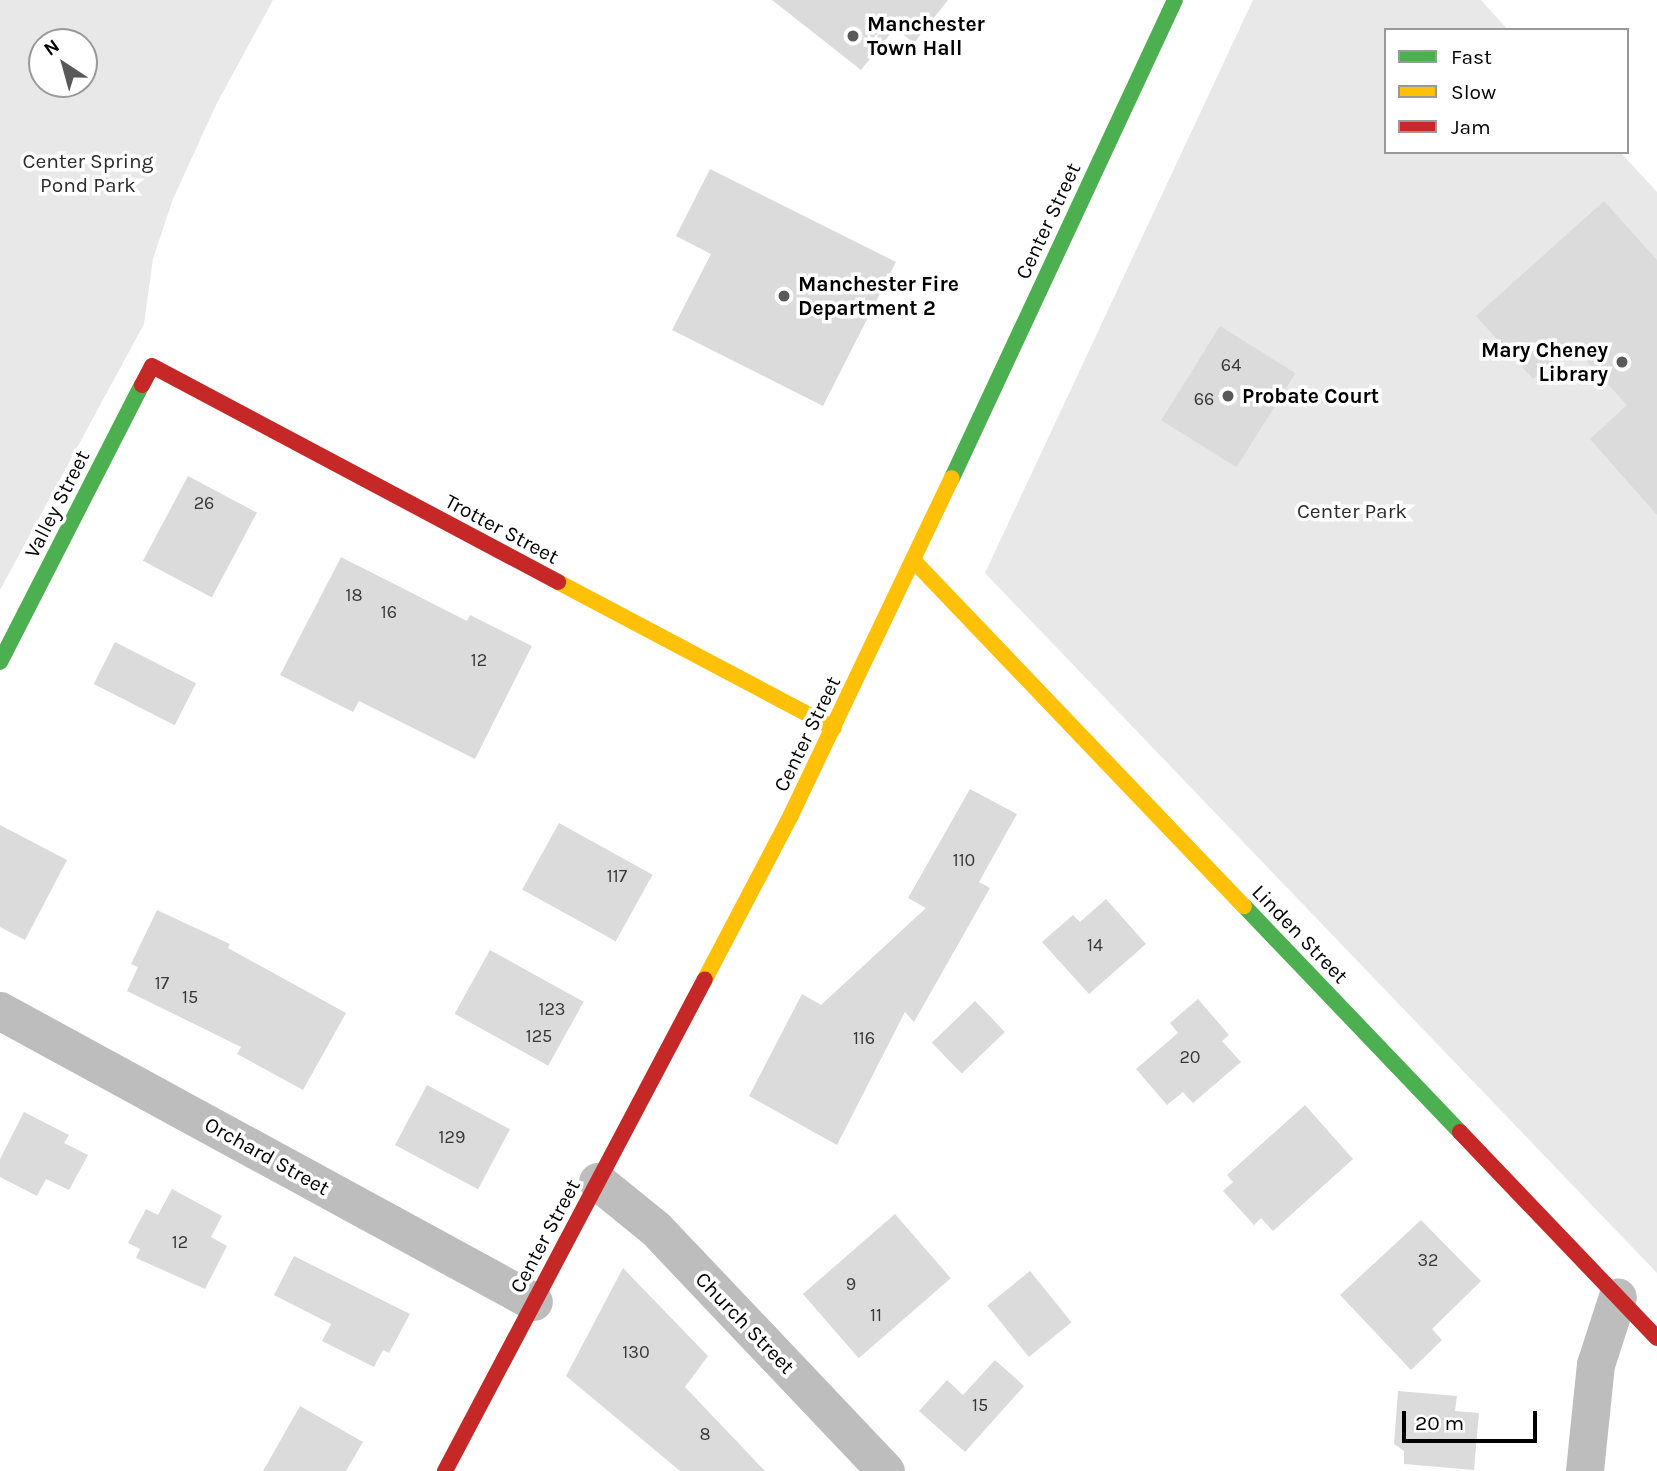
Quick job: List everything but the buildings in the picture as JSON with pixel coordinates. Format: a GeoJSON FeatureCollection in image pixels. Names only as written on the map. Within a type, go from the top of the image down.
{"type":"FeatureCollection","features":[{"type":"Feature","properties":{"kind":"street","name":"Center Street"},"geometry":{"type":"LineString","coordinates":[[445,1471],[834,728],[1175,0]]}},
{"type":"Feature","properties":{"kind":"street","name":"Valley Street"},"geometry":{"type":"LineString","coordinates":[[0,662],[152,366]]}},
{"type":"Feature","properties":{"kind":"street","name":"Trotter Street"},"geometry":{"type":"LineString","coordinates":[[152,366],[834,728]]}},
{"type":"Feature","properties":{"kind":"street","name":"Linden Street"},"geometry":{"type":"LineString","coordinates":[[913,560],[1657,1338]]}},
{"type":"Feature","properties":{"kind":"street","name":"Orchard Street"},"geometry":{"type":"LineString","coordinates":[[0,1011],[534,1302]]}},
{"type":"Feature","properties":{"kind":"street","name":"Church Street"},"geometry":{"type":"LineString","coordinates":[[598,1182],[656,1229],[886,1471]]}},
{"type":"Feature","properties":{"kind":"street"},"geometry":{"type":"LineString","coordinates":[[1585,1471],[1596,1365],[1618,1297]]}},
{"type":"Feature","properties":{"kind":"green space","name":"Center Spring Pond Park"},"geometry":{"type":"Polygon","coordinates":[[[0,0],[273,0],[216,105],[173,199],[153,259],[144,324],[0,590],[0,0]]]}},
{"type":"Feature","properties":{"kind":"green space","name":"Center Park"},"geometry":{"type":"Polygon","coordinates":[[[1253,0],[1481,0],[1506,28],[1384,28],[1384,154],[1622,154],[1657,192],[1657,1273],[985,573],[1253,0]]]}},
{"type":"Feature","properties":{"kind":"traffic: fast"},"geometry":{"type":"LineString","coordinates":[[952,478],[1175,0]]}},
{"type":"Feature","properties":{"kind":"traffic: fast"},"geometry":{"type":"LineString","coordinates":[[0,662],[142,385]]}},
{"type":"Feature","properties":{"kind":"traffic: fast"},"geometry":{"type":"LineString","coordinates":[[1244,906],[1460,1132]]}},
{"type":"Feature","properties":{"kind":"traffic: slow"},"geometry":{"type":"LineString","coordinates":[[705,979],[791,815],[952,478]]}},
{"type":"Feature","properties":{"kind":"traffic: slow"},"geometry":{"type":"LineString","coordinates":[[913,560],[1244,906]]}},
{"type":"Feature","properties":{"kind":"traffic: slow"},"geometry":{"type":"LineString","coordinates":[[558,582],[834,728]]}},
{"type":"Feature","properties":{"kind":"traffic: jam"},"geometry":{"type":"LineString","coordinates":[[142,385],[152,366],[558,582]]}},
{"type":"Feature","properties":{"kind":"traffic: jam"},"geometry":{"type":"LineString","coordinates":[[445,1471],[705,979]]}},
{"type":"Feature","properties":{"kind":"traffic: jam"},"geometry":{"type":"LineString","coordinates":[[1460,1132],[1657,1338]]}},
{"type":"Feature","properties":{"kind":"place","name":"Manchester Town Hall"},"geometry":{"type":"Point","coordinates":[853,36]}},
{"type":"Feature","properties":{"kind":"place","name":"Manchester Fire Department 2"},"geometry":{"type":"Point","coordinates":[784,296]}},
{"type":"Feature","properties":{"kind":"place","name":"Mary Cheney Library"},"geometry":{"type":"Point","coordinates":[1622,362]}},
{"type":"Feature","properties":{"kind":"place","name":"Probate Court"},"geometry":{"type":"Point","coordinates":[1228,396]}}]}
